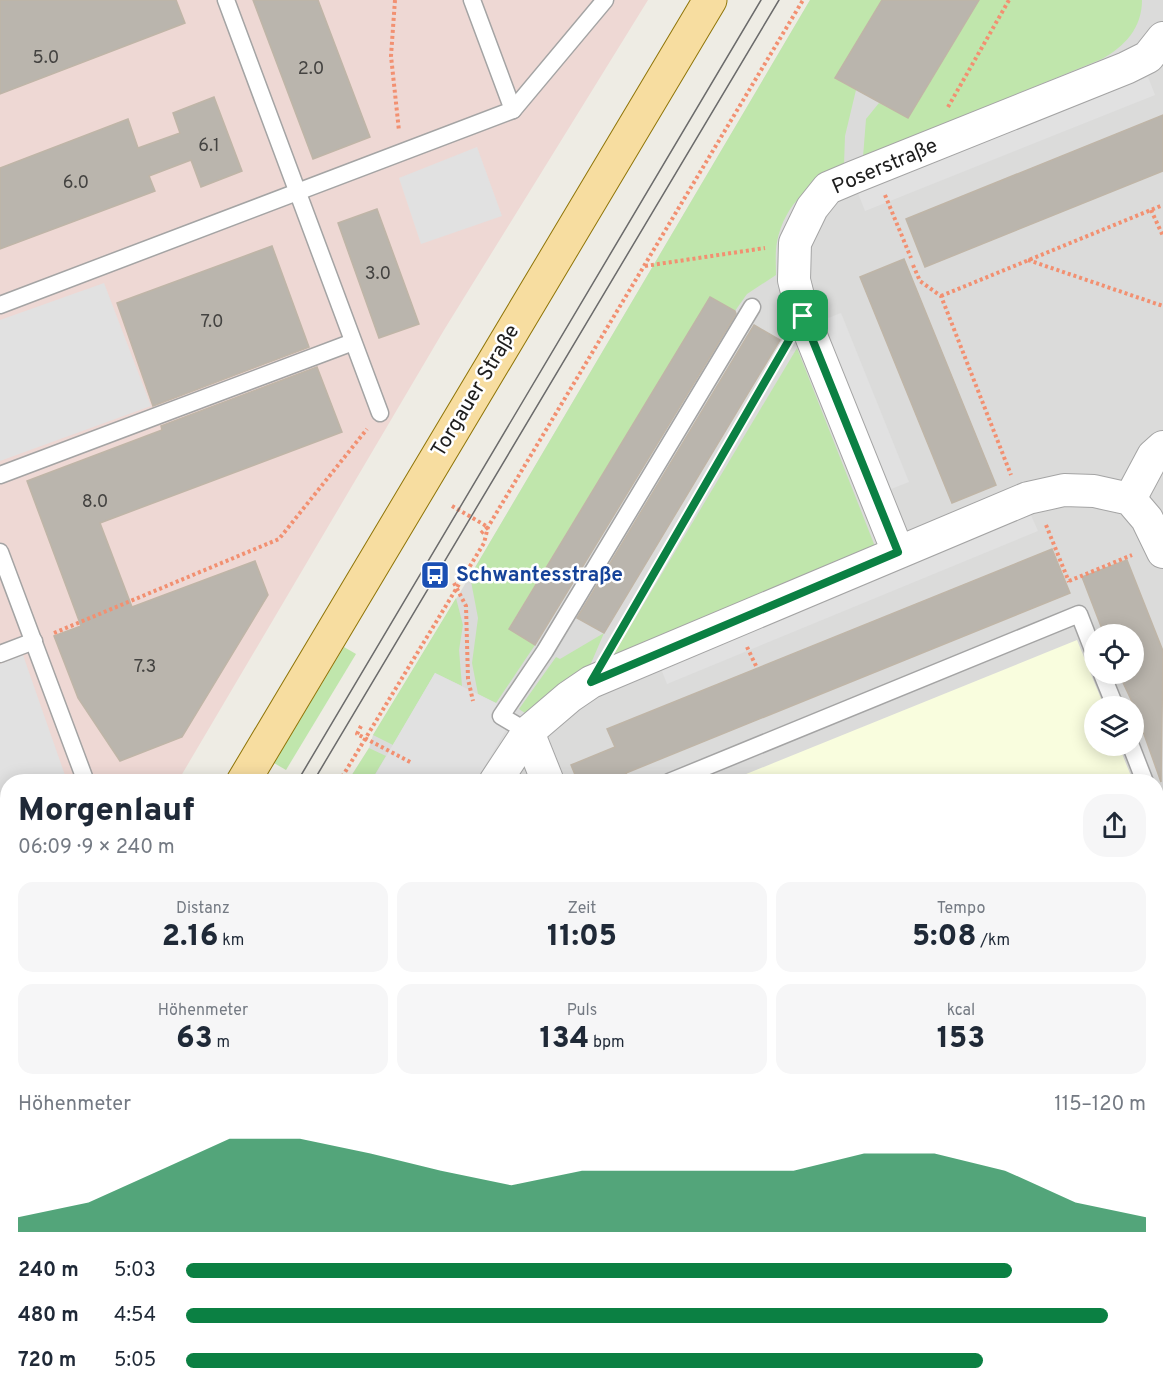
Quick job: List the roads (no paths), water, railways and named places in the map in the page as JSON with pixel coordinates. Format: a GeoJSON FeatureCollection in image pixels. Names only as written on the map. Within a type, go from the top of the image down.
{"type":"FeatureCollection","features":[{"type":"Feature","properties":{"kind":"main road","name":"Torgauer Straße"},"geometry":{"type":"LineString","coordinates":[[248,774],[710,0]]}},
{"type":"Feature","properties":{"kind":"street","name":"Poserstraße"},"geometry":{"type":"LineString","coordinates":[[898,552],[803,316],[794,280],[795,243],[812,208],[828,188],[1126,68],[1149,57],[1163,38]]}},
{"type":"Feature","properties":{"kind":"street"},"geometry":{"type":"LineString","coordinates":[[1131,500],[1153,456],[1163,447]]}},
{"type":"Feature","properties":{"kind":"street"},"geometry":{"type":"LineString","coordinates":[[500,774],[528,732],[569,697],[591,682],[1028,498],[1024,489],[1094,491],[1131,500],[1147,519],[1161,548]]}},
{"type":"Feature","properties":{"kind":"street"},"geometry":{"type":"LineString","coordinates":[[528,732],[545,774]]}},
{"type":"Feature","properties":{"kind":"lane"},"geometry":{"type":"LineString","coordinates":[[226,0],[380,413]]}},
{"type":"Feature","properties":{"kind":"lane"},"geometry":{"type":"LineString","coordinates":[[472,0],[513,110]]}},
{"type":"Feature","properties":{"kind":"lane"},"geometry":{"type":"LineString","coordinates":[[0,305],[513,110],[605,0]]}},
{"type":"Feature","properties":{"kind":"lane"},"geometry":{"type":"LineString","coordinates":[[528,732],[501,716],[545,651],[752,307]]}},
{"type":"Feature","properties":{"kind":"lane"},"geometry":{"type":"LineString","coordinates":[[0,475],[353,342]]}},
{"type":"Feature","properties":{"kind":"lane"},"geometry":{"type":"LineString","coordinates":[[0,552],[83,774]]}},
{"type":"Feature","properties":{"kind":"lane"},"geometry":{"type":"LineString","coordinates":[[689,774],[1079,614],[1084,627]]}},
{"type":"Feature","properties":{"kind":"lane"},"geometry":{"type":"LineString","coordinates":[[0,654],[34,641]]}},
{"type":"Feature","properties":{"kind":"lane"},"geometry":{"type":"LineString","coordinates":[[1135,756],[1142,774]]}},
{"type":"Feature","properties":{"kind":"tram line"},"geometry":{"type":"LineString","coordinates":[[302,774],[761,0]]}},
{"type":"Feature","properties":{"kind":"tram line"},"geometry":{"type":"LineString","coordinates":[[318,774],[779,0]]}},
{"type":"Feature","properties":{"kind":"place","name":"Schwantesstraße"},"geometry":{"type":"Point","coordinates":[435,575]}}]}
